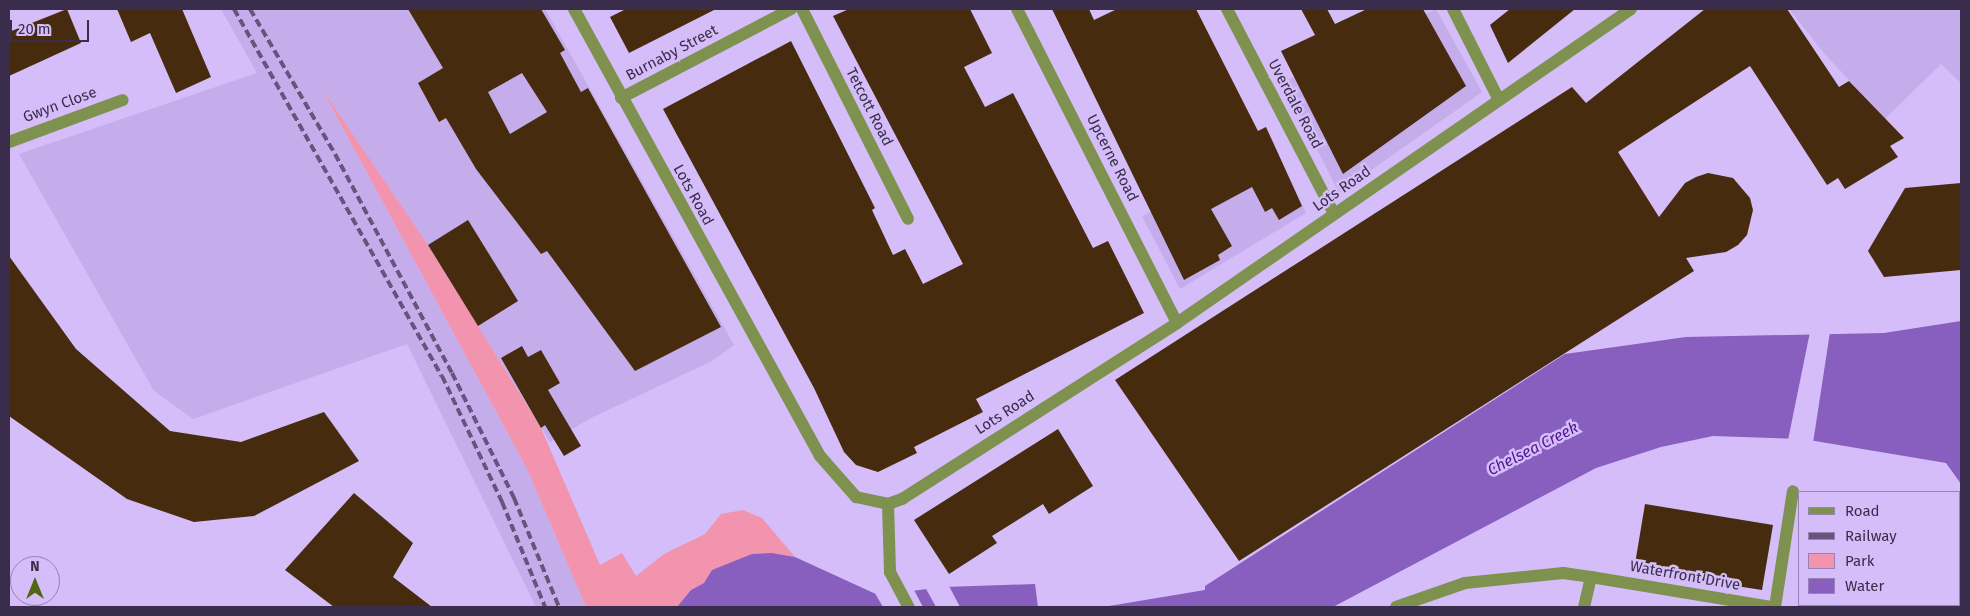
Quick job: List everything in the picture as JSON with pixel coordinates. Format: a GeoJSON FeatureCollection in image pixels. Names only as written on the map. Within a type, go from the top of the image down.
{"type":"FeatureCollection","features":[{"type":"Feature","properties":{"kind":"street","name":"Lots Road"},"geometry":{"type":"LineString","coordinates":[[574,9],[621,98],[820,456],[856,497],[888,504],[918,489],[1177,323],[1631,9]]}},
{"type":"Feature","properties":{"kind":"street","name":"Burnaby Street"},"geometry":{"type":"LineString","coordinates":[[621,98],[791,9]]}},
{"type":"Feature","properties":{"kind":"street","name":"Tetcott Road"},"geometry":{"type":"LineString","coordinates":[[802,9],[908,219]]}},
{"type":"Feature","properties":{"kind":"street","name":"Upcerne Road"},"geometry":{"type":"LineString","coordinates":[[1017,9],[1177,323]]}},
{"type":"Feature","properties":{"kind":"street","name":"Uverdale Road"},"geometry":{"type":"LineString","coordinates":[[1227,9],[1334,214]]}},
{"type":"Feature","properties":{"kind":"street"},"geometry":{"type":"LineString","coordinates":[[1453,9],[1499,100]]}},
{"type":"Feature","properties":{"kind":"street","name":"Gwyn Close"},"geometry":{"type":"LineString","coordinates":[[9,142],[123,100]]}},
{"type":"Feature","properties":{"kind":"street","name":"Waterfront Drive"},"geometry":{"type":"LineString","coordinates":[[1396,607],[1465,583],[1563,573],[1774,607],[1793,491]]}},
{"type":"Feature","properties":{"kind":"street"},"geometry":{"type":"LineString","coordinates":[[888,504],[888,553],[895,582],[909,607]]}},
{"type":"Feature","properties":{"kind":"street"},"geometry":{"type":"LineString","coordinates":[[1584,607],[1591,577]]}},
{"type":"Feature","properties":{"kind":"shaded area"},"geometry":{"type":"Polygon","coordinates":[[[221,9],[545,9],[734,345],[712,361],[589,419],[550,442],[428,245],[323,92],[527,469],[586,607],[536,607],[407,344],[193,419],[154,391],[19,154],[257,73],[221,9]]]}},
{"type":"Feature","properties":{"kind":"shaded area"},"geometry":{"type":"Polygon","coordinates":[[[1436,9],[1482,92],[1339,193],[1283,82],[1436,9]]]}},
{"type":"Feature","properties":{"kind":"shaded area"},"geometry":{"type":"Polygon","coordinates":[[[1789,9],[1961,9],[1961,83],[1941,64],[1885,119],[1824,53],[1789,9]]]}},
{"type":"Feature","properties":{"kind":"shaded area"},"geometry":{"type":"Polygon","coordinates":[[[1266,127],[1306,213],[1180,289],[1142,216],[1212,183],[1201,158],[1266,127]]]}},
{"type":"Feature","properties":{"kind":"green space"},"geometry":{"type":"Polygon","coordinates":[[[320,86],[428,245],[541,428],[600,565],[622,553],[636,576],[664,554],[705,534],[721,514],[743,510],[762,518],[795,557],[772,553],[712,570],[704,583],[691,590],[677,607],[586,607],[527,469],[320,86]]]}},
{"type":"Feature","properties":{"kind":"water","name":"Chelsea Creek"},"geometry":{"type":"Polygon","coordinates":[[[1961,321],[1961,484],[1946,463],[1803,439],[1713,436],[1661,447],[1596,468],[1333,607],[1103,607],[1205,590],[1205,586],[1565,354],[1686,337],[1884,333],[1961,321]]]}},
{"type":"Feature","properties":{"kind":"water"},"geometry":{"type":"Polygon","coordinates":[[[1961,496],[1961,607],[1943,607],[1960,606],[1961,496]]]}},
{"type":"Feature","properties":{"kind":"water"},"geometry":{"type":"Polygon","coordinates":[[[772,553],[795,557],[878,595],[944,587],[1035,584],[1038,607],[677,607],[691,590],[704,583],[712,570],[752,554],[772,553]]]}},
{"type":"Feature","properties":{"kind":"pier"},"geometry":{"type":"Polygon","coordinates":[[[1810,332],[1830,332],[1813,443],[1788,440],[1810,332]]]}},
{"type":"Feature","properties":{"kind":"pier"},"geometry":{"type":"Polygon","coordinates":[[[948,584],[960,607],[936,607],[925,587],[948,584]]]}},
{"type":"Feature","properties":{"kind":"pier"},"geometry":{"type":"Polygon","coordinates":[[[913,588],[923,607],[883,607],[873,590],[913,588]]]}},
{"type":"Feature","properties":{"kind":"building"},"geometry":{"type":"Polygon","coordinates":[[[67,9],[81,43],[9,76],[9,32],[67,9]]]}},
{"type":"Feature","properties":{"kind":"building"},"geometry":{"type":"Polygon","coordinates":[[[117,9],[182,9],[211,77],[176,93],[150,33],[131,42],[117,9]]]}},
{"type":"Feature","properties":{"kind":"building"},"geometry":{"type":"Polygon","coordinates":[[[408,9],[541,9],[565,50],[560,53],[581,92],[588,88],[721,327],[635,371],[547,251],[541,254],[476,169],[446,118],[439,122],[418,83],[443,68],[408,9]],[[522,73],[488,92],[510,134],[547,112],[522,73]]]}},
{"type":"Feature","properties":{"kind":"building"},"geometry":{"type":"Polygon","coordinates":[[[626,9],[716,9],[629,53],[610,17],[626,9]]]}},
{"type":"Feature","properties":{"kind":"building"},"geometry":{"type":"Polygon","coordinates":[[[849,9],[970,9],[992,53],[964,67],[985,107],[1013,93],[1093,248],[1108,241],[1144,313],[976,399],[983,412],[914,447],[917,453],[878,472],[856,465],[844,452],[814,388],[663,109],[791,41],[875,208],[872,210],[893,255],[905,249],[923,284],[963,264],[833,16],[849,9]]]}},
{"type":"Feature","properties":{"kind":"building"},"geometry":{"type":"Polygon","coordinates":[[[1052,9],[1089,9],[1094,20],[1117,9],[1196,9],[1258,131],[1266,127],[1302,206],[1279,220],[1272,208],[1265,212],[1252,187],[1211,209],[1232,246],[1218,255],[1220,260],[1184,280],[1052,9]]]}},
{"type":"Feature","properties":{"kind":"building"},"geometry":{"type":"Polygon","coordinates":[[[1301,9],[1327,9],[1335,24],[1367,9],[1423,9],[1466,86],[1343,174],[1281,51],[1315,35],[1301,9]]]}},
{"type":"Feature","properties":{"kind":"building"},"geometry":{"type":"Polygon","coordinates":[[[1510,9],[1575,9],[1508,63],[1490,25],[1510,9]]]}},
{"type":"Feature","properties":{"kind":"building"},"geometry":{"type":"Polygon","coordinates":[[[1705,9],[1787,9],[1839,87],[1849,81],[1904,138],[1890,146],[1898,157],[1845,189],[1838,178],[1827,185],[1750,66],[1618,152],[1659,217],[1685,183],[1696,177],[1708,173],[1733,178],[1750,198],[1753,210],[1747,235],[1738,245],[1726,252],[1686,258],[1694,271],[1239,561],[1115,380],[1572,87],[1586,103],[1705,9]]]}},
{"type":"Feature","properties":{"kind":"building"},"geometry":{"type":"Polygon","coordinates":[[[1961,183],[1961,270],[1884,277],[1868,251],[1905,188],[1961,183]]]}},
{"type":"Feature","properties":{"kind":"building"},"geometry":{"type":"Polygon","coordinates":[[[468,220],[518,301],[478,326],[428,245],[468,220]]]}},
{"type":"Feature","properties":{"kind":"building"},"geometry":{"type":"Polygon","coordinates":[[[9,256],[76,349],[170,431],[241,442],[324,412],[359,461],[254,516],[194,522],[127,499],[9,416],[9,256]]]}},
{"type":"Feature","properties":{"kind":"building"},"geometry":{"type":"Polygon","coordinates":[[[522,346],[528,357],[541,350],[560,383],[548,390],[581,446],[564,456],[545,425],[541,428],[501,358],[522,346]]]}},
{"type":"Feature","properties":{"kind":"building"},"geometry":{"type":"Polygon","coordinates":[[[1058,429],[1093,486],[1049,514],[1043,504],[992,536],[997,543],[949,574],[914,520],[1058,429]]]}},
{"type":"Feature","properties":{"kind":"building"},"geometry":{"type":"Polygon","coordinates":[[[354,493],[413,543],[393,577],[432,607],[334,607],[285,570],[354,493]]]}},
{"type":"Feature","properties":{"kind":"building"},"geometry":{"type":"Polygon","coordinates":[[[1645,504],[1773,525],[1762,590],[1634,570],[1645,504]]]}},
{"type":"Feature","properties":{"kind":"railway"},"geometry":{"type":"LineString","coordinates":[[234,9],[442,376],[502,502],[545,607]]}},
{"type":"Feature","properties":{"kind":"railway"},"geometry":{"type":"LineString","coordinates":[[250,9],[335,154],[452,373],[514,498],[559,607]]}}]}
